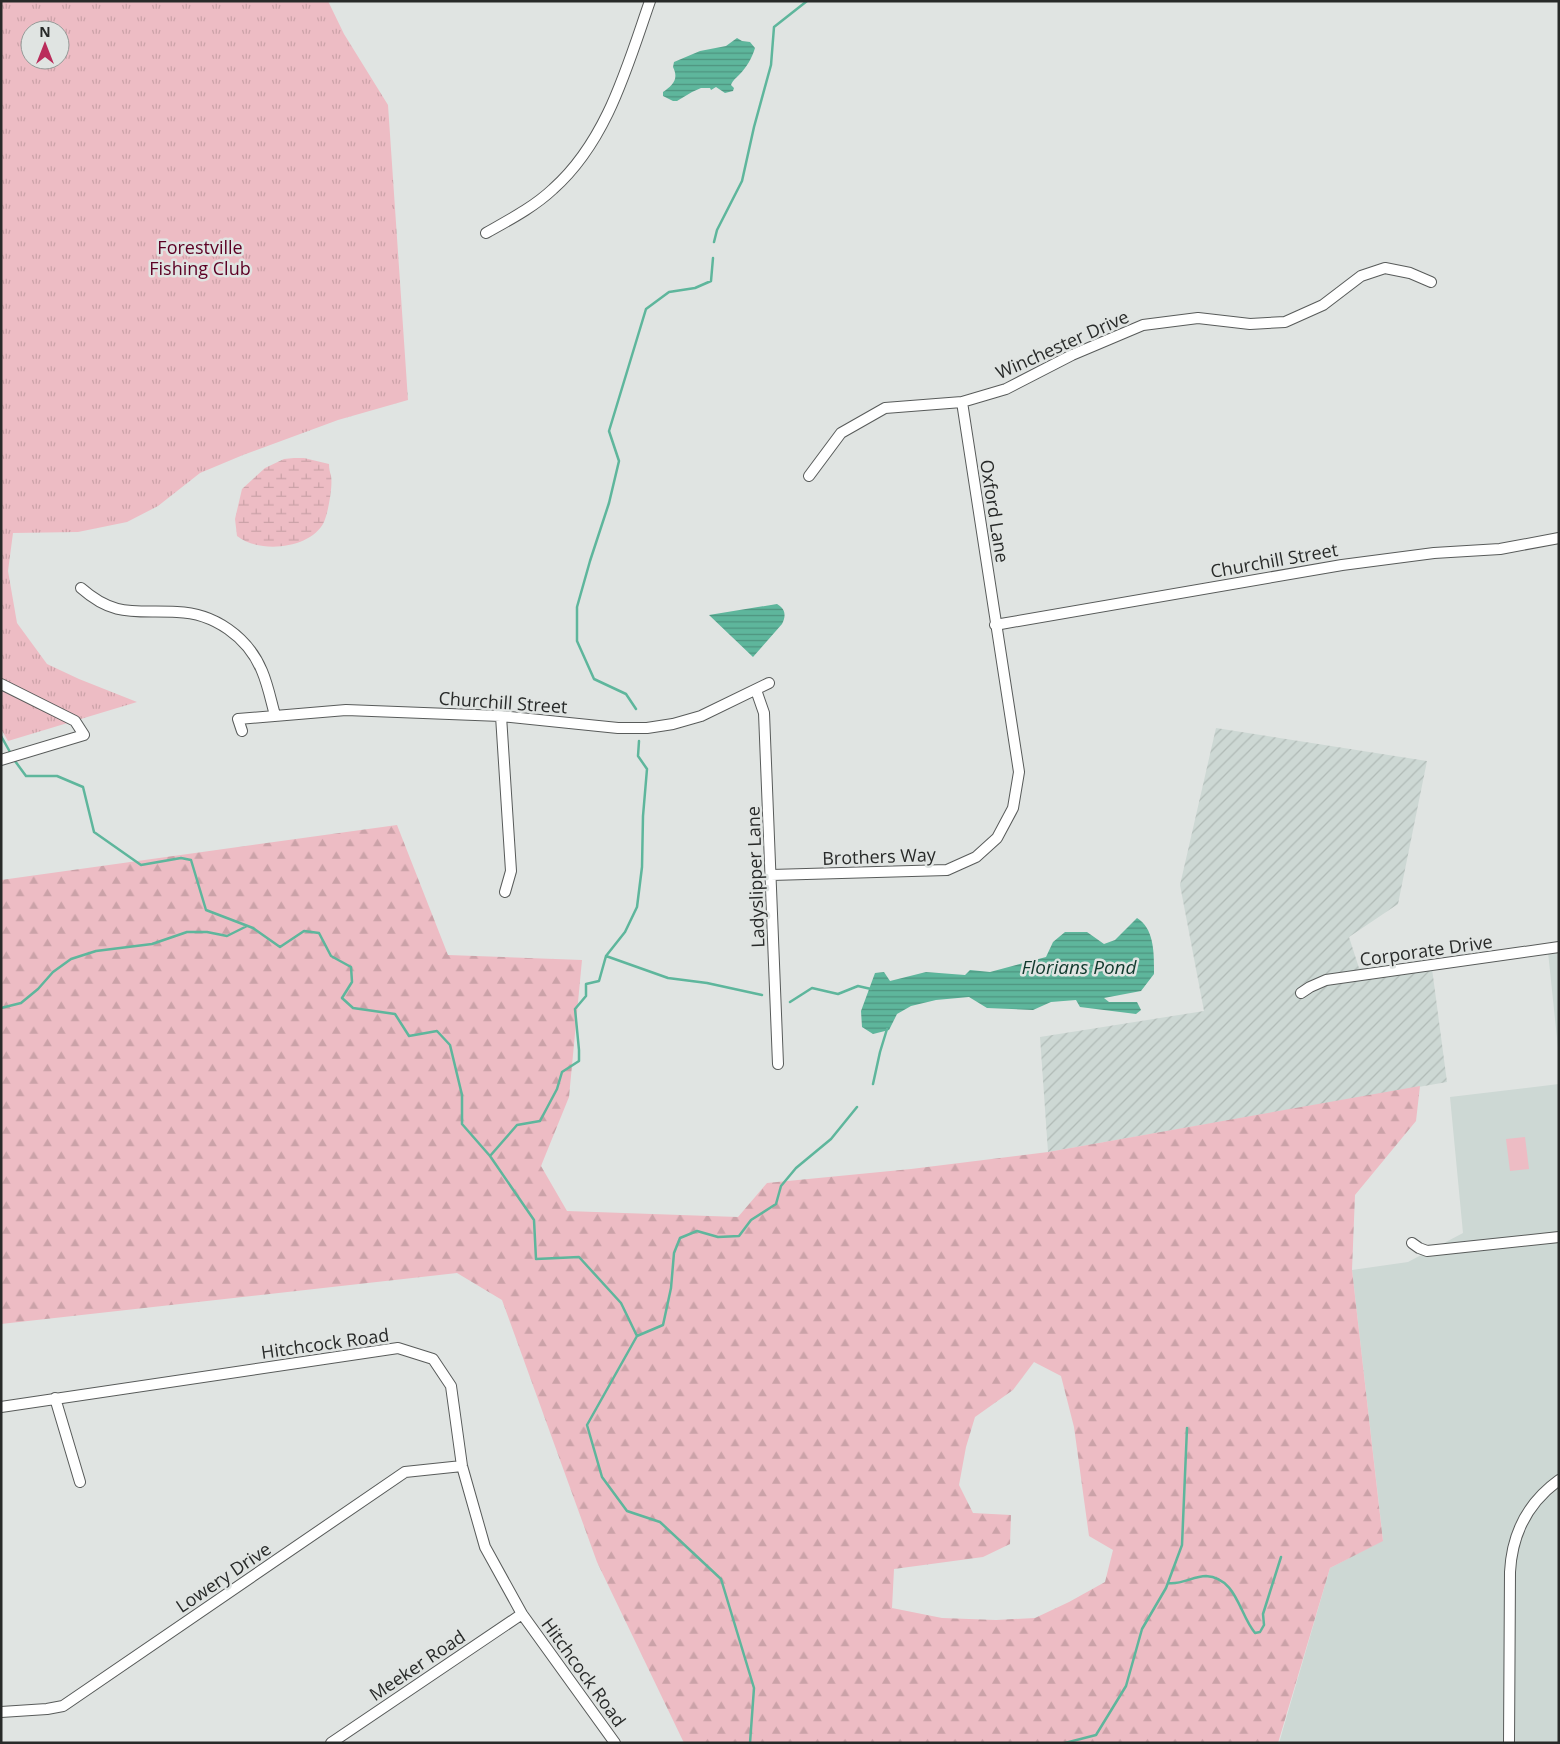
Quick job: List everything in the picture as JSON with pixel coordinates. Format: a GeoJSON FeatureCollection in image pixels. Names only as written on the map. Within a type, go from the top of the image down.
{"type":"FeatureCollection","features":[{"type":"Feature","properties":{"kind":"street"},"geometry":{"type":"LineString","coordinates":[[486,233],[519,214],[553,189],[579,161],[603,124],[619,89],[650,1]]}},
{"type":"Feature","properties":{"kind":"street","name":"Winchester Drive"},"geometry":{"type":"LineString","coordinates":[[809,476],[841,433],[885,408],[962,402],[1006,389],[1072,355],[1143,325],[1198,318],[1250,324],[1286,322],[1323,305],[1361,276],[1385,268],[1410,273],[1431,282]]}},
{"type":"Feature","properties":{"kind":"street","name":"Oxford Lane"},"geometry":{"type":"LineString","coordinates":[[962,402],[995,625]]}},
{"type":"Feature","properties":{"kind":"street","name":"Churchill Street"},"geometry":{"type":"LineString","coordinates":[[995,625],[1342,565],[1434,552],[1500,549],[1559,538]]}},
{"type":"Feature","properties":{"kind":"street"},"geometry":{"type":"LineString","coordinates":[[81,588],[113,609],[145,612],[178,612],[216,620],[242,640],[262,670],[275,715]]}},
{"type":"Feature","properties":{"kind":"street","name":"Brothers Way"},"geometry":{"type":"LineString","coordinates":[[772,875],[947,870],[976,857],[998,838],[1013,808],[1019,772],[995,625]]}},
{"type":"Feature","properties":{"kind":"street","name":"Churchill Street"},"geometry":{"type":"LineString","coordinates":[[242,731],[238,719],[346,710],[501,716],[618,728],[647,728],[673,724],[700,716],[768,683]]}},
{"type":"Feature","properties":{"kind":"street"},"geometry":{"type":"LineString","coordinates":[[1,684],[74,720],[84,735],[1,760]]}},
{"type":"Feature","properties":{"kind":"street","name":"Ladyslipper Lane"},"geometry":{"type":"LineString","coordinates":[[756,690],[764,712],[772,875],[778,1064]]}},
{"type":"Feature","properties":{"kind":"street"},"geometry":{"type":"LineString","coordinates":[[501,716],[511,871],[505,892]]}},
{"type":"Feature","properties":{"kind":"street","name":"Corporate Drive"},"geometry":{"type":"LineString","coordinates":[[1301,993],[1326,980],[1559,947]]}},
{"type":"Feature","properties":{"kind":"street"},"geometry":{"type":"LineString","coordinates":[[1412,1243],[1427,1251],[1559,1237]]}},
{"type":"Feature","properties":{"kind":"street","name":"Hitchcock Road"},"geometry":{"type":"LineString","coordinates":[[1,1408],[55,1398],[398,1348],[433,1359],[451,1386],[462,1466],[485,1547],[522,1614],[615,1743]]}},
{"type":"Feature","properties":{"kind":"street"},"geometry":{"type":"LineString","coordinates":[[55,1398],[80,1482]]}},
{"type":"Feature","properties":{"kind":"street","name":"Lowery Drive"},"geometry":{"type":"LineString","coordinates":[[1,1712],[63,1706],[405,1472],[462,1466]]}},
{"type":"Feature","properties":{"kind":"street"},"geometry":{"type":"LineString","coordinates":[[1509,1743],[1510,1572],[1513,1548],[1521,1523],[1527,1512],[1543,1493],[1559,1480]]}},
{"type":"Feature","properties":{"kind":"street","name":"Meeker Road"},"geometry":{"type":"LineString","coordinates":[[331,1743],[522,1614]]}},
{"type":"Feature","properties":{"kind":"shaded area"},"geometry":{"type":"Polygon","coordinates":[[[1216,728],[1427,761],[1398,904],[1349,937],[1359,968],[1431,961],[1447,1082],[1048,1152],[1040,1037],[1204,1011],[1180,885],[1216,728]]]}},
{"type":"Feature","properties":{"kind":"shaded area"},"geometry":{"type":"Polygon","coordinates":[[[1559,951],[1559,1057],[1548,952],[1559,951]]]}},
{"type":"Feature","properties":{"kind":"shaded area"},"geometry":{"type":"Polygon","coordinates":[[[1559,1084],[1559,1743],[1279,1743],[1330,1568],[1383,1540],[1352,1270],[1408,1262],[1463,1233],[1450,1097],[1559,1084]]]}},
{"type":"Feature","properties":{"kind":"green space","name":"Forestville Fishing Club"},"geometry":{"type":"Polygon","coordinates":[[[1,1],[328,1],[344,34],[388,105],[408,400],[338,420],[200,473],[158,506],[127,522],[78,532],[13,533],[8,571],[17,623],[47,664],[137,702],[8,741],[1,729],[1,1]]]}},
{"type":"Feature","properties":{"kind":"green space"},"geometry":{"type":"Polygon","coordinates":[[[304,458],[329,464],[331,480],[330,499],[324,522],[308,538],[284,546],[258,545],[247,542],[237,536],[235,519],[242,489],[265,468],[284,459],[304,458]]]}},
{"type":"Feature","properties":{"kind":"green space"},"geometry":{"type":"Polygon","coordinates":[[[397,825],[448,955],[582,960],[569,1097],[541,1166],[567,1211],[738,1217],[767,1183],[911,1169],[1048,1152],[1420,1086],[1416,1121],[1355,1195],[1352,1270],[1383,1541],[1330,1568],[1278,1743],[684,1743],[597,1562],[502,1300],[457,1273],[1,1324],[1,880],[397,825]],[[1034,1362],[1013,1390],[975,1417],[966,1447],[959,1485],[973,1513],[1011,1515],[1010,1544],[983,1557],[894,1569],[892,1608],[942,1618],[996,1620],[1035,1618],[1105,1582],[1113,1550],[1089,1536],[1074,1427],[1061,1376],[1034,1362]]]}},
{"type":"Feature","properties":{"kind":"green space"},"geometry":{"type":"Polygon","coordinates":[[[1525,1137],[1529,1169],[1510,1171],[1506,1139],[1525,1137]]]}},
{"type":"Feature","properties":{"kind":"water"},"geometry":{"type":"Polygon","coordinates":[[[737,38],[750,42],[755,48],[747,66],[732,83],[733,91],[725,93],[716,87],[711,90],[710,88],[701,88],[677,101],[663,96],[663,92],[670,87],[675,78],[674,62],[700,51],[726,46],[737,38]]]}},
{"type":"Feature","properties":{"kind":"water"},"geometry":{"type":"Polygon","coordinates":[[[777,604],[784,613],[782,624],[753,657],[709,615],[777,604]]]}},
{"type":"Feature","properties":{"kind":"water","name":"Florians Pond"},"geometry":{"type":"Polygon","coordinates":[[[1137,918],[1143,923],[1150,936],[1154,974],[1141,991],[1104,998],[1109,1002],[1137,1002],[1141,1010],[1136,1014],[1080,1007],[1076,1000],[1051,1002],[1033,1010],[987,1008],[969,997],[936,1000],[911,1006],[897,1014],[889,1030],[873,1034],[862,1027],[861,1011],[875,973],[884,972],[890,981],[926,972],[965,975],[970,970],[990,972],[1046,957],[1053,942],[1065,932],[1087,932],[1104,944],[1115,940],[1137,918]]]}},
{"type":"Feature","properties":{"kind":"waterway"},"geometry":{"type":"LineString","coordinates":[[714,242],[717,230],[742,181],[771,65],[774,27],[807,1]]}},
{"type":"Feature","properties":{"kind":"waterway"},"geometry":{"type":"LineString","coordinates":[[636,709],[626,694],[594,679],[577,641],[577,607],[609,503],[619,461],[609,431],[646,309],[669,292],[695,288],[711,281],[713,258]]}},
{"type":"Feature","properties":{"kind":"waterway"},"geometry":{"type":"LineString","coordinates":[[1,736],[10,752]]}},
{"type":"Feature","properties":{"kind":"waterway"},"geometry":{"type":"LineString","coordinates":[[490,1156],[517,1125],[540,1121],[557,1089],[562,1072],[579,1061],[575,1009],[586,996],[586,984],[599,981],[606,956],[625,932],[637,907],[642,867],[643,816],[647,769],[638,756],[639,741]]}},
{"type":"Feature","properties":{"kind":"waterway"},"geometry":{"type":"LineString","coordinates":[[15,761],[26,776],[57,776],[83,787],[94,832],[141,865],[181,858],[191,860],[206,910],[253,928],[280,947],[304,931],[319,933],[331,956],[351,967],[352,982],[342,998],[353,1008],[395,1014],[409,1036],[437,1031],[450,1045],[462,1095],[462,1124],[490,1156],[534,1220],[536,1259],[579,1257],[621,1303],[637,1336],[587,1425],[602,1477],[627,1511],[660,1522],[721,1579],[754,1688],[750,1743]]}},
{"type":"Feature","properties":{"kind":"waterway"},"geometry":{"type":"LineString","coordinates":[[1,1008],[21,1003],[38,989],[53,972],[71,959],[96,951],[152,944],[187,932],[207,932],[227,936],[247,926]]}},
{"type":"Feature","properties":{"kind":"waterway"},"geometry":{"type":"LineString","coordinates":[[606,956],[668,978],[707,983],[762,995]]}},
{"type":"Feature","properties":{"kind":"waterway"},"geometry":{"type":"LineString","coordinates":[[790,1002],[812,988],[838,994],[858,986],[871,989]]}},
{"type":"Feature","properties":{"kind":"waterway"},"geometry":{"type":"LineString","coordinates":[[873,1084],[887,1029]]}},
{"type":"Feature","properties":{"kind":"waterway"},"geometry":{"type":"LineString","coordinates":[[637,1336],[663,1325],[671,1288],[674,1253],[680,1238],[697,1231],[718,1237],[739,1236],[751,1220],[776,1204],[781,1186],[796,1168],[831,1139],[857,1107]]}},
{"type":"Feature","properties":{"kind":"waterway"},"geometry":{"type":"LineString","coordinates":[[1065,1743],[1096,1735],[1126,1686],[1142,1629],[1166,1588],[1182,1545],[1187,1428]]}},
{"type":"Feature","properties":{"kind":"waterway"},"geometry":{"type":"LineString","coordinates":[[1168,1583],[1178,1583],[1201,1576],[1216,1578],[1231,1590],[1255,1633],[1260,1632],[1264,1625],[1263,1614],[1281,1557]]}}]}
